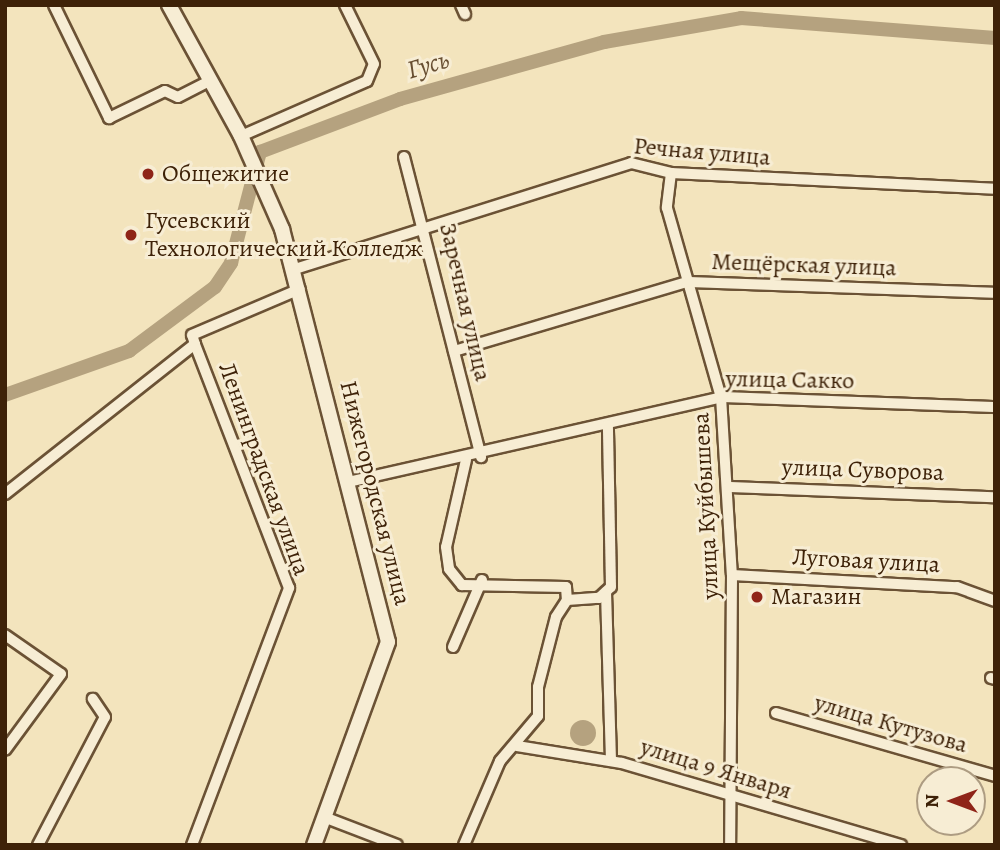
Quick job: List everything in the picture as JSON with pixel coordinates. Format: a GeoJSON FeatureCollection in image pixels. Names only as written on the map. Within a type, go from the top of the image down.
{"type":"FeatureCollection","features":[{"type":"Feature","properties":{"kind":"main road","name":"Нижегородская улица"},"geometry":{"type":"LineString","coordinates":[[169,5],[242,136],[263,181],[295,269],[388,642],[314,845]]}},
{"type":"Feature","properties":{"kind":"street"},"geometry":{"type":"LineString","coordinates":[[54,5],[109,118],[165,91],[178,97],[210,81]]}},
{"type":"Feature","properties":{"kind":"street"},"geometry":{"type":"LineString","coordinates":[[242,136],[367,81],[374,64],[345,5]]}},
{"type":"Feature","properties":{"kind":"street","name":"Заречная улица"},"geometry":{"type":"LineString","coordinates":[[404,157],[427,230],[481,457]]}},
{"type":"Feature","properties":{"kind":"street","name":"Речная улица"},"geometry":{"type":"LineString","coordinates":[[295,269],[427,230],[631,163],[671,173],[995,189]]}},
{"type":"Feature","properties":{"kind":"street","name":"улица Куйбышева"},"geometry":{"type":"LineString","coordinates":[[671,173],[667,208],[722,397],[732,575],[734,799],[730,845]]}},
{"type":"Feature","properties":{"kind":"street","name":"Мещёрская улица"},"geometry":{"type":"LineString","coordinates":[[454,351],[687,282],[995,293]]}},
{"type":"Feature","properties":{"kind":"street"},"geometry":{"type":"LineString","coordinates":[[5,494],[195,344],[192,335],[300,289]]}},
{"type":"Feature","properties":{"kind":"street","name":"Ленинградская улица"},"geometry":{"type":"LineString","coordinates":[[192,845],[289,588],[195,344]]}},
{"type":"Feature","properties":{"kind":"street","name":"улица Сакко"},"geometry":{"type":"LineString","coordinates":[[348,482],[481,457],[722,397],[995,407]]}},
{"type":"Feature","properties":{"kind":"street"},"geometry":{"type":"LineString","coordinates":[[567,600],[599,598],[611,587],[608,425]]}},
{"type":"Feature","properties":{"kind":"street"},"geometry":{"type":"LineString","coordinates":[[464,845],[500,761],[517,746],[538,716],[541,675],[567,600],[566,587],[482,580],[462,584],[449,569],[446,547],[466,460]]}},
{"type":"Feature","properties":{"kind":"street","name":"улица Суворова"},"geometry":{"type":"LineString","coordinates":[[729,487],[995,497]]}},
{"type":"Feature","properties":{"kind":"street","name":"Луговая улица"},"geometry":{"type":"LineString","coordinates":[[732,575],[957,587],[995,601]]}},
{"type":"Feature","properties":{"kind":"street"},"geometry":{"type":"LineString","coordinates":[[453,647],[482,580]]}},
{"type":"Feature","properties":{"kind":"street"},"geometry":{"type":"LineString","coordinates":[[606,592],[611,761]]}},
{"type":"Feature","properties":{"kind":"street"},"geometry":{"type":"LineString","coordinates":[[5,635],[61,674],[5,750]]}},
{"type":"Feature","properties":{"kind":"street"},"geometry":{"type":"LineString","coordinates":[[38,845],[105,717],[93,699]]}},
{"type":"Feature","properties":{"kind":"street","name":"улица Кутузова"},"geometry":{"type":"LineString","coordinates":[[776,713],[995,776]]}},
{"type":"Feature","properties":{"kind":"street","name":"улица 9 Января"},"geometry":{"type":"LineString","coordinates":[[517,746],[611,761],[734,799],[901,845]]}},
{"type":"Feature","properties":{"kind":"street"},"geometry":{"type":"LineString","coordinates":[[324,817],[397,845]]}},
{"type":"Feature","properties":{"kind":"shaded area"},"geometry":{"type":"Polygon","coordinates":[[[583,720],[592,724],[596,733],[592,742],[583,746],[574,742],[570,733],[574,724],[583,720]]]}},
{"type":"Feature","properties":{"kind":"waterway","name":"Гусь"},"geometry":{"type":"LineString","coordinates":[[5,395],[129,351],[215,287],[231,263],[260,152],[400,99],[604,42],[741,18],[995,38]]}},
{"type":"Feature","properties":{"kind":"place","name":"Общежитие"},"geometry":{"type":"Point","coordinates":[148,174]}},
{"type":"Feature","properties":{"kind":"place","name":"Гусевский Технологический Колледж"},"geometry":{"type":"Point","coordinates":[131,235]}},
{"type":"Feature","properties":{"kind":"place","name":"Магазин"},"geometry":{"type":"Point","coordinates":[757,597]}}]}
